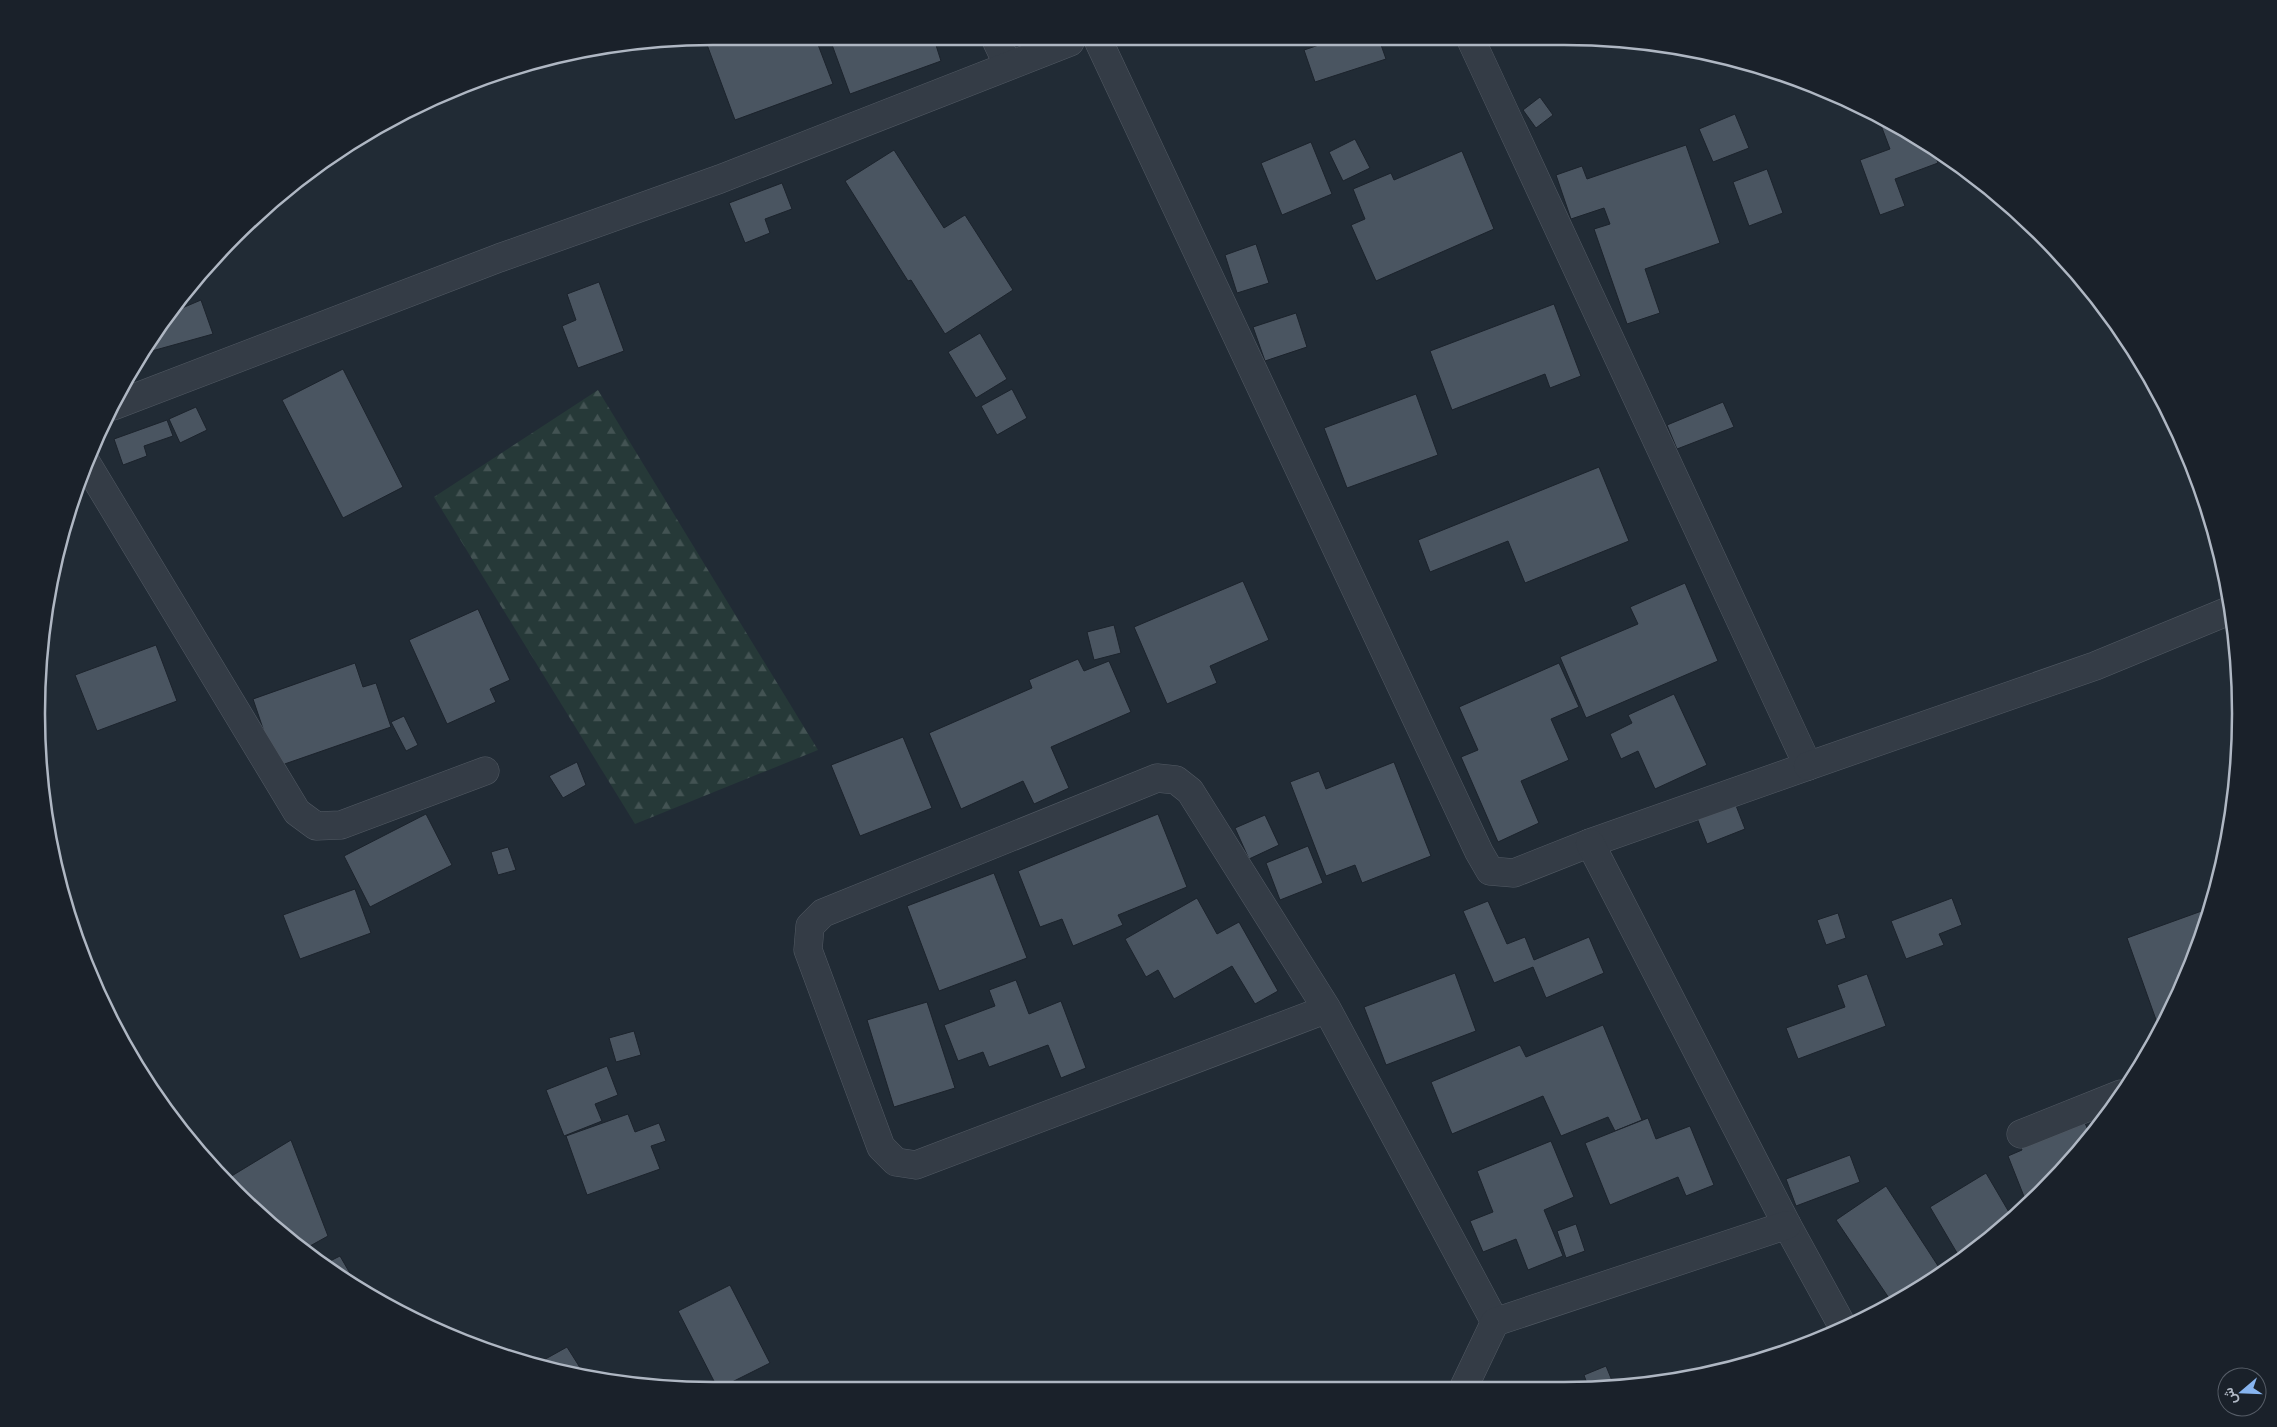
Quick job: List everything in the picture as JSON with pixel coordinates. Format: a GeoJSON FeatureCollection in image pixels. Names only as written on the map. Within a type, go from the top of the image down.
{"type":"FeatureCollection","features":[{"type":"Feature","properties":{"kind":"street"},"geometry":{"type":"LineString","coordinates":[[122,402],[490,261],[720,179],[1002,53],[1051,45]]}},
{"type":"Feature","properties":{"kind":"street"},"geometry":{"type":"LineString","coordinates":[[1100,45],[1479,852],[1490,870],[1514,873],[1590,843],[2095,666],[2224,613]]}},
{"type":"Feature","properties":{"kind":"street"},"geometry":{"type":"LineString","coordinates":[[1473,45],[1808,766]]}},
{"type":"Feature","properties":{"kind":"street"},"geometry":{"type":"LineString","coordinates":[[91,471],[297,812],[316,826],[341,825],[485,771]]}},
{"type":"Feature","properties":{"kind":"street"},"geometry":{"type":"LineString","coordinates":[[1328,1009],[916,1165],[896,1162],[881,1147],[808,950],[810,926],[823,913],[1157,778],[1176,780],[1190,791],[1328,1009],[1495,1322]]}},
{"type":"Feature","properties":{"kind":"street"},"geometry":{"type":"LineString","coordinates":[[1590,843],[1786,1225],[1839,1322]]}},
{"type":"Feature","properties":{"kind":"street"},"geometry":{"type":"LineString","coordinates":[[2021,1134],[2109,1099]]}},
{"type":"Feature","properties":{"kind":"street"},"geometry":{"type":"LineString","coordinates":[[1466,1382],[1495,1322],[1786,1225]]}},
{"type":"Feature","properties":{"kind":"green space"},"geometry":{"type":"Polygon","coordinates":[[[598,390],[818,750],[635,824],[434,497],[598,390]]]}},
{"type":"Feature","properties":{"kind":"building"},"geometry":{"type":"Polygon","coordinates":[[[707,45],[818,45],[833,84],[735,120],[707,45]]]}},
{"type":"Feature","properties":{"kind":"building"},"geometry":{"type":"Polygon","coordinates":[[[832,45],[936,45],[941,61],[850,94],[832,45]]]}},
{"type":"Feature","properties":{"kind":"building"},"geometry":{"type":"Polygon","coordinates":[[[1319,45],[1381,45],[1386,59],[1315,82],[1304,50],[1319,45]]]}},
{"type":"Feature","properties":{"kind":"building"},"geometry":{"type":"Polygon","coordinates":[[[1540,97],[1553,115],[1536,128],[1523,110],[1540,97]]]}},
{"type":"Feature","properties":{"kind":"building"},"geometry":{"type":"Polygon","coordinates":[[[1735,114],[1749,148],[1713,162],[1699,129],[1735,114]]]}},
{"type":"Feature","properties":{"kind":"building"},"geometry":{"type":"Polygon","coordinates":[[[1881,126],[1935,158],[1938,163],[1895,179],[1905,206],[1880,215],[1860,160],[1890,149],[1881,126]]]}},
{"type":"Feature","properties":{"kind":"building"},"geometry":{"type":"Polygon","coordinates":[[[1355,139],[1370,168],[1343,181],[1329,152],[1355,139]]]}},
{"type":"Feature","properties":{"kind":"building"},"geometry":{"type":"Polygon","coordinates":[[[1311,142],[1332,194],[1282,215],[1261,163],[1311,142]]]}},
{"type":"Feature","properties":{"kind":"building"},"geometry":{"type":"Polygon","coordinates":[[[1686,145],[1720,243],[1645,269],[1660,313],[1627,324],[1594,229],[1610,224],[1604,208],[1571,219],[1556,175],[1582,166],[1587,179],[1686,145]]]}},
{"type":"Feature","properties":{"kind":"building"},"geometry":{"type":"Polygon","coordinates":[[[894,150],[944,228],[965,215],[1013,290],[945,334],[911,280],[908,281],[845,181],[894,150]]]}},
{"type":"Feature","properties":{"kind":"building"},"geometry":{"type":"Polygon","coordinates":[[[1462,151],[1494,229],[1376,281],[1351,225],[1365,219],[1353,189],[1391,173],[1394,180],[1462,151]]]}},
{"type":"Feature","properties":{"kind":"building"},"geometry":{"type":"Polygon","coordinates":[[[1767,169],[1783,213],[1749,226],[1733,182],[1767,169]]]}},
{"type":"Feature","properties":{"kind":"building"},"geometry":{"type":"Polygon","coordinates":[[[782,183],[792,209],[765,219],[770,233],[745,243],[729,203],[782,183]]]}},
{"type":"Feature","properties":{"kind":"building"},"geometry":{"type":"Polygon","coordinates":[[[1256,244],[1269,283],[1237,293],[1225,255],[1256,244]]]}},
{"type":"Feature","properties":{"kind":"building"},"geometry":{"type":"Polygon","coordinates":[[[599,282],[624,351],[578,368],[562,326],[576,320],[567,294],[599,282]]]}},
{"type":"Feature","properties":{"kind":"building"},"geometry":{"type":"Polygon","coordinates":[[[201,300],[213,334],[153,351],[158,342],[182,308],[201,300]]]}},
{"type":"Feature","properties":{"kind":"building"},"geometry":{"type":"Polygon","coordinates":[[[1554,304],[1581,376],[1550,388],[1545,374],[1452,410],[1430,351],[1554,304]]]}},
{"type":"Feature","properties":{"kind":"building"},"geometry":{"type":"Polygon","coordinates":[[[1296,313],[1307,347],[1265,361],[1253,327],[1296,313]]]}},
{"type":"Feature","properties":{"kind":"building"},"geometry":{"type":"Polygon","coordinates":[[[980,333],[1007,379],[976,398],[948,352],[980,333]]]}},
{"type":"Feature","properties":{"kind":"building"},"geometry":{"type":"Polygon","coordinates":[[[343,369],[403,487],[343,518],[282,400],[343,369]]]}},
{"type":"Feature","properties":{"kind":"building"},"geometry":{"type":"Polygon","coordinates":[[[1012,389],[1027,418],[997,435],[981,406],[1012,389]]]}},
{"type":"Feature","properties":{"kind":"building"},"geometry":{"type":"Polygon","coordinates":[[[1416,394],[1438,455],[1347,488],[1324,428],[1416,394]]]}},
{"type":"Feature","properties":{"kind":"building"},"geometry":{"type":"Polygon","coordinates":[[[1723,402],[1734,427],[1677,449],[1667,425],[1723,402]]]}},
{"type":"Feature","properties":{"kind":"building"},"geometry":{"type":"Polygon","coordinates":[[[196,407],[207,430],[180,443],[169,419],[196,407]]]}},
{"type":"Feature","properties":{"kind":"building"},"geometry":{"type":"Polygon","coordinates":[[[167,420],[173,436],[144,446],[147,456],[123,465],[114,439],[167,420]]]}},
{"type":"Feature","properties":{"kind":"building"},"geometry":{"type":"Polygon","coordinates":[[[1599,467],[1629,541],[1525,583],[1508,541],[1430,572],[1418,540],[1599,467]]]}},
{"type":"Feature","properties":{"kind":"building"},"geometry":{"type":"Polygon","coordinates":[[[1243,581],[1269,640],[1210,666],[1217,683],[1167,704],[1134,627],[1243,581]]]}},
{"type":"Feature","properties":{"kind":"building"},"geometry":{"type":"Polygon","coordinates":[[[1685,583],[1718,661],[1586,718],[1560,657],[1638,624],[1630,607],[1685,583]]]}},
{"type":"Feature","properties":{"kind":"building"},"geometry":{"type":"Polygon","coordinates":[[[478,609],[510,680],[490,689],[496,702],[447,724],[409,640],[478,609]]]}},
{"type":"Feature","properties":{"kind":"building"},"geometry":{"type":"Polygon","coordinates":[[[1114,625],[1121,653],[1094,660],[1087,632],[1114,625]]]}},
{"type":"Feature","properties":{"kind":"building"},"geometry":{"type":"Polygon","coordinates":[[[156,645],[177,701],[97,731],[75,675],[156,645]]]}},
{"type":"Feature","properties":{"kind":"building"},"geometry":{"type":"Polygon","coordinates":[[[1078,659],[1084,671],[1109,661],[1131,712],[1051,747],[1069,788],[1034,804],[1023,781],[961,809],[929,733],[1032,688],[1029,680],[1078,659]]]}},
{"type":"Feature","properties":{"kind":"building"},"geometry":{"type":"Polygon","coordinates":[[[355,663],[363,687],[376,683],[391,727],[276,767],[253,699],[355,663]]]}},
{"type":"Feature","properties":{"kind":"building"},"geometry":{"type":"Polygon","coordinates":[[[1559,663],[1579,707],[1551,719],[1569,760],[1521,781],[1539,823],[1498,842],[1461,757],[1478,750],[1459,707],[1559,663]]]}},
{"type":"Feature","properties":{"kind":"building"},"geometry":{"type":"Polygon","coordinates":[[[1674,694],[1707,765],[1655,789],[1638,751],[1621,759],[1610,734],[1632,723],[1628,715],[1674,694]]]}},
{"type":"Feature","properties":{"kind":"building"},"geometry":{"type":"Polygon","coordinates":[[[404,716],[418,745],[406,751],[391,722],[404,716]]]}},
{"type":"Feature","properties":{"kind":"building"},"geometry":{"type":"Polygon","coordinates":[[[903,737],[932,808],[860,836],[831,765],[903,737]]]}},
{"type":"Feature","properties":{"kind":"building"},"geometry":{"type":"Polygon","coordinates":[[[577,762],[586,785],[563,798],[549,776],[577,762]]]}},
{"type":"Feature","properties":{"kind":"building"},"geometry":{"type":"Polygon","coordinates":[[[1394,762],[1431,856],[1362,883],[1355,865],[1326,876],[1290,782],[1319,771],[1326,789],[1394,762]]]}},
{"type":"Feature","properties":{"kind":"building"},"geometry":{"type":"Polygon","coordinates":[[[1735,803],[1745,829],[1707,844],[1697,818],[1735,803]]]}},
{"type":"Feature","properties":{"kind":"building"},"geometry":{"type":"Polygon","coordinates":[[[426,814],[452,865],[370,907],[344,856],[426,814]]]}},
{"type":"Feature","properties":{"kind":"building"},"geometry":{"type":"Polygon","coordinates":[[[1158,814],[1187,887],[1118,915],[1123,925],[1073,946],[1062,919],[1040,927],[1018,871],[1158,814]]]}},
{"type":"Feature","properties":{"kind":"building"},"geometry":{"type":"Polygon","coordinates":[[[1265,815],[1279,845],[1249,859],[1235,828],[1265,815]]]}},
{"type":"Feature","properties":{"kind":"building"},"geometry":{"type":"Polygon","coordinates":[[[1308,846],[1323,883],[1280,900],[1266,863],[1308,846]]]}},
{"type":"Feature","properties":{"kind":"building"},"geometry":{"type":"Polygon","coordinates":[[[508,847],[516,870],[498,875],[491,852],[508,847]]]}},
{"type":"Feature","properties":{"kind":"building"},"geometry":{"type":"Polygon","coordinates":[[[994,873],[1027,958],[939,991],[907,906],[994,873]]]}},
{"type":"Feature","properties":{"kind":"building"},"geometry":{"type":"Polygon","coordinates":[[[355,889],[371,933],[300,959],[283,915],[355,889]]]}},
{"type":"Feature","properties":{"kind":"building"},"geometry":{"type":"Polygon","coordinates":[[[1197,898],[1217,934],[1239,922],[1278,991],[1255,1004],[1232,966],[1174,999],[1158,970],[1146,977],[1125,939],[1197,898]]]}},
{"type":"Feature","properties":{"kind":"building"},"geometry":{"type":"Polygon","coordinates":[[[1952,898],[1962,925],[1939,934],[1944,945],[1906,959],[1891,921],[1952,898]]]}},
{"type":"Feature","properties":{"kind":"building"},"geometry":{"type":"Polygon","coordinates":[[[1488,901],[1507,944],[1525,937],[1534,960],[1589,937],[1604,973],[1546,998],[1533,967],[1494,983],[1463,911],[1488,901]]]}},
{"type":"Feature","properties":{"kind":"building"},"geometry":{"type":"Polygon","coordinates":[[[2202,911],[2181,969],[2156,1021],[2127,938],[2202,911]]]}},
{"type":"Feature","properties":{"kind":"building"},"geometry":{"type":"Polygon","coordinates":[[[1838,913],[1846,938],[1826,945],[1817,920],[1838,913]]]}},
{"type":"Feature","properties":{"kind":"building"},"geometry":{"type":"Polygon","coordinates":[[[1455,973],[1476,1031],[1386,1065],[1364,1007],[1455,973]]]}},
{"type":"Feature","properties":{"kind":"building"},"geometry":{"type":"Polygon","coordinates":[[[1867,974],[1886,1026],[1798,1059],[1786,1028],[1845,1007],[1837,985],[1867,974]]]}},
{"type":"Feature","properties":{"kind":"building"},"geometry":{"type":"Polygon","coordinates":[[[1016,980],[1029,1014],[1061,1001],[1086,1068],[1061,1078],[1048,1045],[989,1067],[983,1052],[958,1061],[944,1025],[995,1006],[989,990],[1016,980]]]}},
{"type":"Feature","properties":{"kind":"building"},"geometry":{"type":"Polygon","coordinates":[[[927,1002],[955,1088],[894,1107],[867,1020],[927,1002]]]}},
{"type":"Feature","properties":{"kind":"building"},"geometry":{"type":"Polygon","coordinates":[[[1603,1025],[1642,1120],[1615,1131],[1608,1117],[1561,1136],[1543,1096],[1452,1134],[1431,1082],[1520,1045],[1526,1057],[1603,1025]]]}},
{"type":"Feature","properties":{"kind":"building"},"geometry":{"type":"Polygon","coordinates":[[[634,1031],[641,1055],[616,1062],[609,1038],[634,1031]]]}},
{"type":"Feature","properties":{"kind":"building"},"geometry":{"type":"Polygon","coordinates":[[[607,1066],[618,1095],[595,1104],[602,1121],[564,1136],[546,1090],[607,1066]]]}},
{"type":"Feature","properties":{"kind":"building"},"geometry":{"type":"Polygon","coordinates":[[[628,1114],[635,1132],[659,1123],[666,1141],[651,1146],[660,1169],[587,1195],[566,1136],[628,1114]]]}},
{"type":"Feature","properties":{"kind":"building"},"geometry":{"type":"Polygon","coordinates":[[[2082,1116],[2087,1128],[2066,1154],[2024,1197],[2008,1156],[2022,1150],[2019,1142],[2082,1116]]]}},
{"type":"Feature","properties":{"kind":"building"},"geometry":{"type":"Polygon","coordinates":[[[1648,1118],[1656,1139],[1690,1126],[1714,1185],[1686,1196],[1678,1177],[1610,1205],[1585,1143],[1648,1118]]]}},
{"type":"Feature","properties":{"kind":"building"},"geometry":{"type":"Polygon","coordinates":[[[291,1140],[328,1236],[310,1246],[273,1216],[232,1176],[291,1140]]]}},
{"type":"Feature","properties":{"kind":"building"},"geometry":{"type":"Polygon","coordinates":[[[1551,1141],[1574,1197],[1544,1210],[1563,1256],[1528,1270],[1516,1239],[1483,1252],[1470,1221],[1493,1212],[1477,1171],[1551,1141]]]}},
{"type":"Feature","properties":{"kind":"building"},"geometry":{"type":"Polygon","coordinates":[[[1850,1155],[1860,1182],[1796,1206],[1786,1179],[1850,1155]]]}},
{"type":"Feature","properties":{"kind":"building"},"geometry":{"type":"Polygon","coordinates":[[[1986,1173],[2009,1212],[1957,1253],[1930,1207],[1986,1173]]]}},
{"type":"Feature","properties":{"kind":"building"},"geometry":{"type":"Polygon","coordinates":[[[1886,1186],[1938,1267],[1888,1297],[1836,1220],[1886,1186]]]}},
{"type":"Feature","properties":{"kind":"building"},"geometry":{"type":"Polygon","coordinates":[[[1576,1224],[1585,1251],[1566,1258],[1557,1231],[1576,1224]]]}},
{"type":"Feature","properties":{"kind":"building"},"geometry":{"type":"Polygon","coordinates":[[[340,1256],[351,1274],[342,1269],[330,1261],[340,1256]]]}},
{"type":"Feature","properties":{"kind":"building"},"geometry":{"type":"Polygon","coordinates":[[[730,1285],[770,1363],[732,1382],[714,1382],[678,1311],[730,1285]]]}},
{"type":"Feature","properties":{"kind":"building"},"geometry":{"type":"Polygon","coordinates":[[[567,1347],[580,1368],[544,1360],[567,1347]]]}},
{"type":"Feature","properties":{"kind":"building"},"geometry":{"type":"Polygon","coordinates":[[[1606,1366],[1612,1380],[1586,1381],[1584,1375],[1606,1366]]]}}]}
